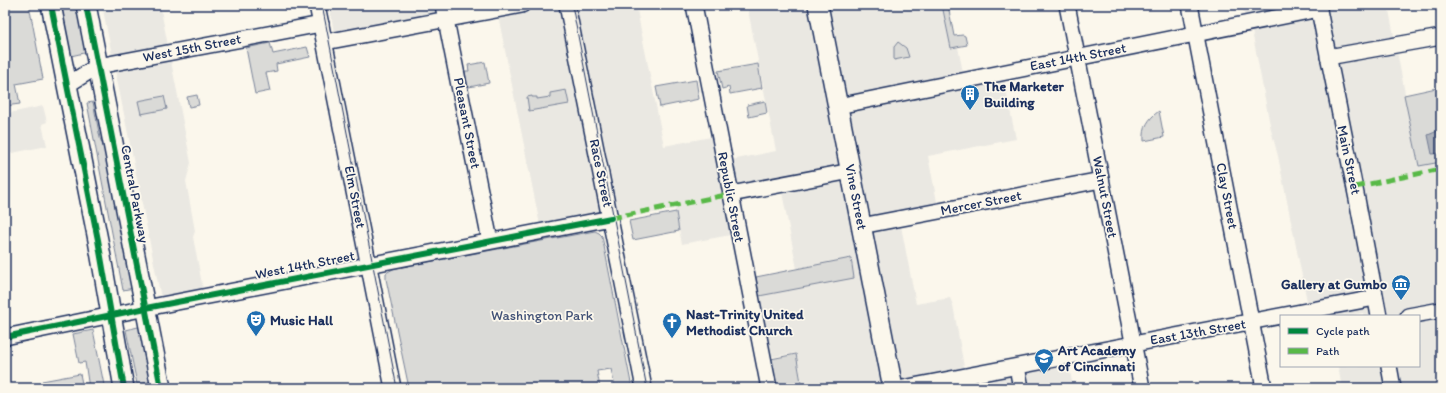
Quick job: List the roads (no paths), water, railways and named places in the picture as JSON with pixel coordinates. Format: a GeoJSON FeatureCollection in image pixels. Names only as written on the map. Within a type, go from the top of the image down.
{"type":"FeatureCollection","features":[{"type":"Feature","properties":{"kind":"main road"},"geometry":{"type":"LineString","coordinates":[[51,5],[112,316],[124,388]]}},
{"type":"Feature","properties":{"kind":"main road","name":"Central Parkway"},"geometry":{"type":"LineString","coordinates":[[86,5],[161,388]]}},
{"type":"Feature","properties":{"kind":"main road","name":"Vine Street"},"geometry":{"type":"LineString","coordinates":[[818,5],[893,388]]}},
{"type":"Feature","properties":{"kind":"street","name":"Elm Street"},"geometry":{"type":"LineString","coordinates":[[318,5],[394,388]]}},
{"type":"Feature","properties":{"kind":"street"},"geometry":{"type":"LineString","coordinates":[[325,42],[445,12],[522,5]]}},
{"type":"Feature","properties":{"kind":"street","name":"Race Street"},"geometry":{"type":"LineString","coordinates":[[567,5],[644,388]]}},
{"type":"Feature","properties":{"kind":"street","name":"Republic Street"},"geometry":{"type":"LineString","coordinates":[[694,5],[769,388]]}},
{"type":"Feature","properties":{"kind":"street","name":"Walnut Street"},"geometry":{"type":"LineString","coordinates":[[1067,5],[1142,388]]}},
{"type":"Feature","properties":{"kind":"street","name":"Clay Street"},"geometry":{"type":"LineString","coordinates":[[1190,5],[1264,388]]}},
{"type":"Feature","properties":{"kind":"street","name":"East 14th Street"},"geometry":{"type":"LineString","coordinates":[[838,106],[1196,34],[1318,7]]}},
{"type":"Feature","properties":{"kind":"street","name":"Main Street"},"geometry":{"type":"LineString","coordinates":[[1318,7],[1379,315]]}},
{"type":"Feature","properties":{"kind":"street","name":"Pleasant Street"},"geometry":{"type":"LineString","coordinates":[[445,12],[490,241]]}},
{"type":"Feature","properties":{"kind":"street","name":"West 15th Street"},"geometry":{"type":"LineString","coordinates":[[67,85],[98,66],[321,24]]}},
{"type":"Feature","properties":{"kind":"street"},"geometry":{"type":"LineString","coordinates":[[1328,57],[1441,37]]}},
{"type":"Feature","properties":{"kind":"street"},"geometry":{"type":"LineString","coordinates":[[731,194],[850,171]]}},
{"type":"Feature","properties":{"kind":"street","name":"Mercer Street"},"geometry":{"type":"LineString","coordinates":[[861,226],[1101,180]]}},
{"type":"Feature","properties":{"kind":"street","name":"West 14th Street"},"geometry":{"type":"LineString","coordinates":[[5,337],[369,264],[611,218]]}},
{"type":"Feature","properties":{"kind":"street","name":"East 13th Street"},"geometry":{"type":"LineString","coordinates":[[1288,315],[1375,298]]}},
{"type":"Feature","properties":{"kind":"street"},"geometry":{"type":"LineString","coordinates":[[1414,315],[1441,310]]}},
{"type":"Feature","properties":{"kind":"street","name":"East 13th Street"},"geometry":{"type":"LineString","coordinates":[[903,388],[1280,317]]}},
{"type":"Feature","properties":{"kind":"street"},"geometry":{"type":"LineString","coordinates":[[1017,366],[1021,388]]}},
{"type":"Feature","properties":{"kind":"street"},"geometry":{"type":"LineString","coordinates":[[1389,367],[1393,388]]}},
{"type":"Feature","properties":{"kind":"tram line"},"geometry":{"type":"LineString","coordinates":[[322,5],[397,388]]}},
{"type":"Feature","properties":{"kind":"tram line"},"geometry":{"type":"LineString","coordinates":[[572,5],[647,388]]}},
{"type":"Feature","properties":{"kind":"place","name":"The Marketer Building"},"geometry":{"type":"Point","coordinates":[970,111]}},
{"type":"Feature","properties":{"kind":"place","name":"Gallery at Gumbo"},"geometry":{"type":"Point","coordinates":[1401,301]}},
{"type":"Feature","properties":{"kind":"place","name":"Music Hall"},"geometry":{"type":"Point","coordinates":[256,337]}},
{"type":"Feature","properties":{"kind":"place","name":"Nast-Trinity United Methodist Church"},"geometry":{"type":"Point","coordinates":[672,339]}},
{"type":"Feature","properties":{"kind":"place","name":"Art Academy of Cincinnati"},"geometry":{"type":"Point","coordinates":[1044,375]}},
{"type":"Feature","properties":{"kind":"park label","name":"Washington Park"},"geometry":{"type":"Point","coordinates":[542,315]}}]}
